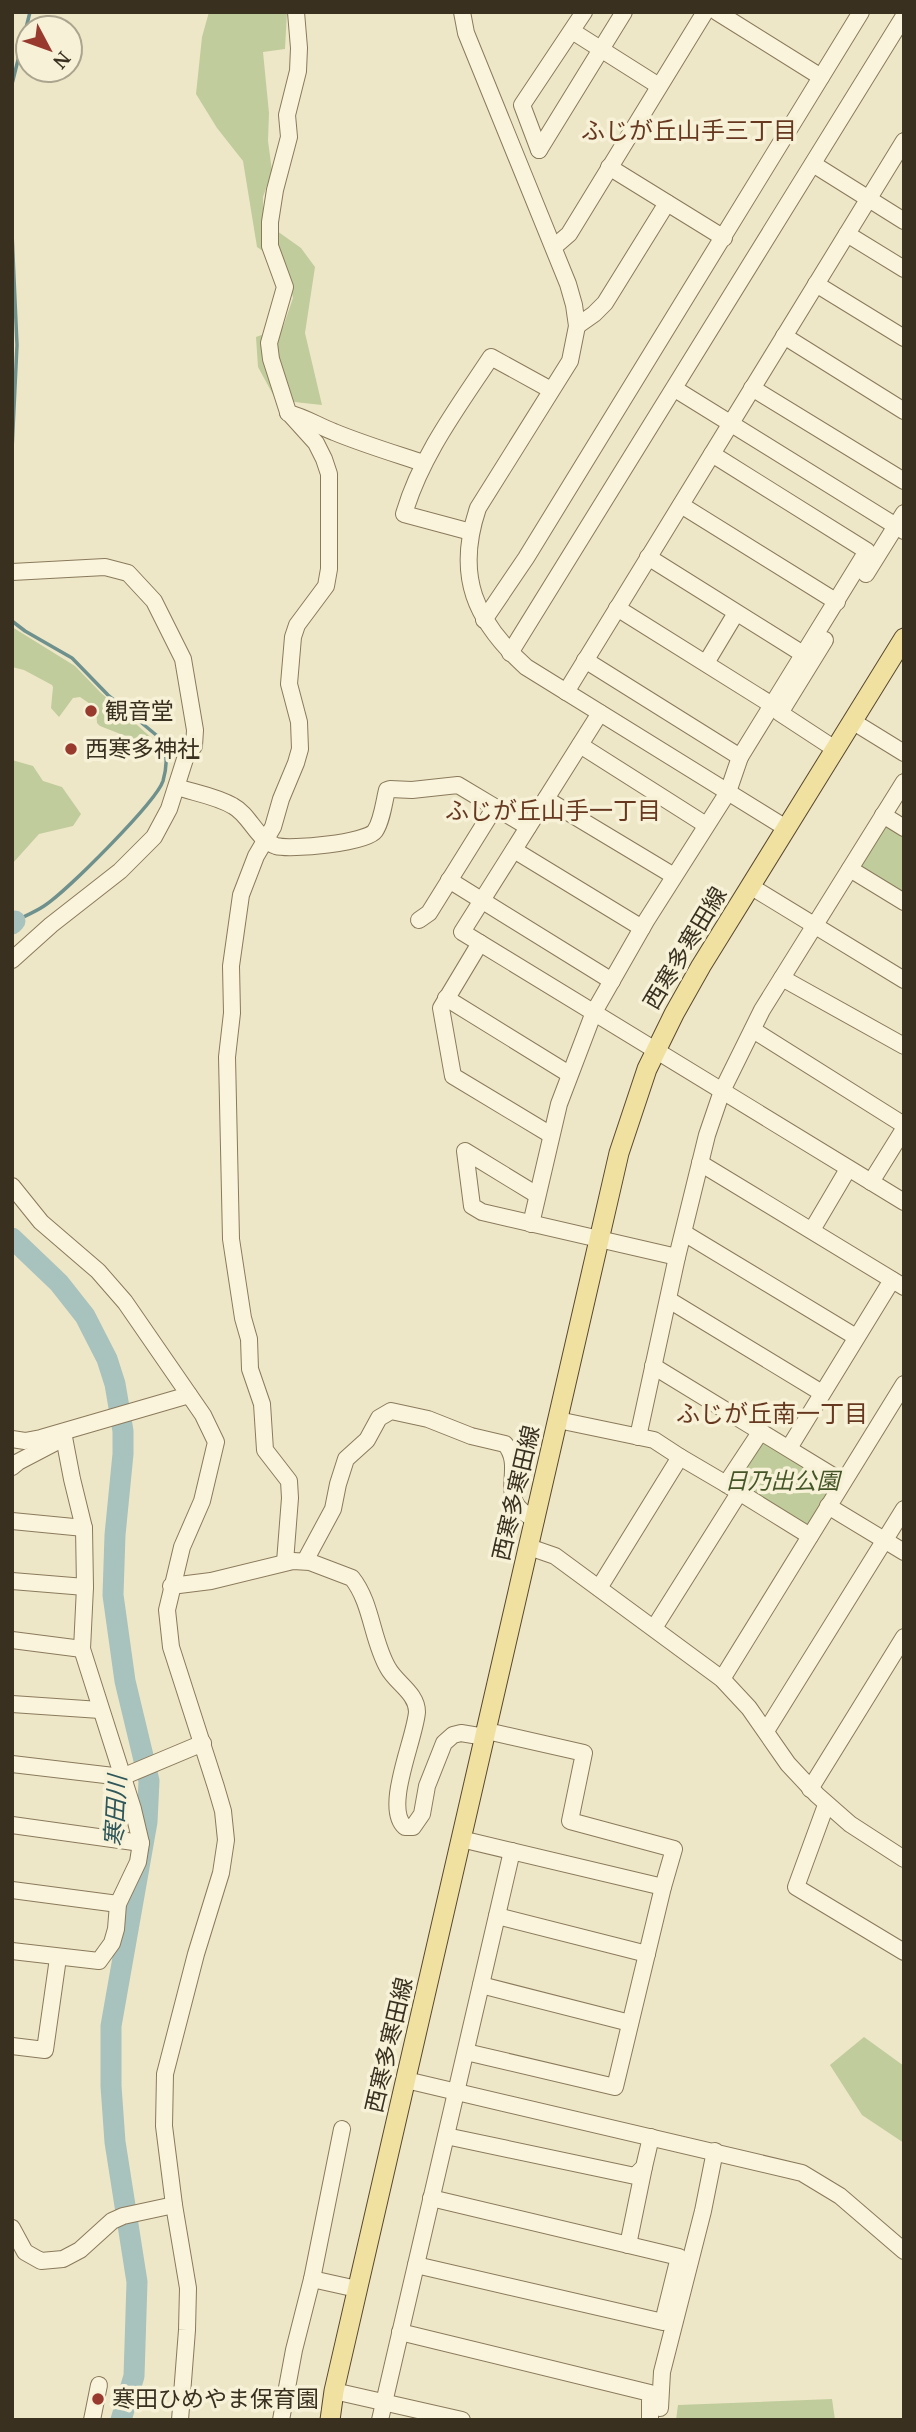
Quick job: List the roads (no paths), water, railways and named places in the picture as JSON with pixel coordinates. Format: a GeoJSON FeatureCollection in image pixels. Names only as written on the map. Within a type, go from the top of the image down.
{"type":"FeatureCollection","features":[{"type":"Feature","properties":{"kind":"main road","name":"西寒多寒田線"},"geometry":{"type":"LineString","coordinates":[[330,2420],[357,2288],[622,1143],[636,1097],[655,1049],[701,966],[904,638]]}},
{"type":"Feature","properties":{"kind":"street"},"geometry":{"type":"LineString","coordinates":[[285,1562],[289,1481],[265,1450],[262,1404],[250,1369],[249,1339],[243,1318],[231,1239],[228,1201],[228,1057],[232,1013],[231,966],[240,895],[273,827],[300,749],[299,722],[289,684],[293,637],[298,625],[326,586],[329,569],[329,474],[316,443],[288,412],[271,359],[269,343],[285,287],[270,246],[270,222],[289,136],[286,115],[298,71],[296,12]]}},
{"type":"Feature","properties":{"kind":"street"},"geometry":{"type":"LineString","coordinates":[[462,12],[466,33],[554,247],[574,305],[576,326],[570,361],[478,508],[471,532],[470,572],[475,598],[495,637],[526,667],[786,828]]}},
{"type":"Feature","properties":{"kind":"street"},"geometry":{"type":"LineString","coordinates":[[584,12],[523,105],[539,150],[624,12]]}},
{"type":"Feature","properties":{"kind":"street"},"geometry":{"type":"LineString","coordinates":[[554,247],[569,234],[705,12]]}},
{"type":"Feature","properties":{"kind":"street"},"geometry":{"type":"LineString","coordinates":[[718,12],[821,77]]}},
{"type":"Feature","properties":{"kind":"street"},"geometry":{"type":"LineString","coordinates":[[484,620],[526,558],[861,12]]}},
{"type":"Feature","properties":{"kind":"street"},"geometry":{"type":"LineString","coordinates":[[510,653],[904,16]]}},
{"type":"Feature","properties":{"kind":"street"},"geometry":{"type":"LineString","coordinates":[[572,32],[659,86]]}},
{"type":"Feature","properties":{"kind":"street"},"geometry":{"type":"LineString","coordinates":[[566,692],[903,143]]}},
{"type":"Feature","properties":{"kind":"street"},"geometry":{"type":"LineString","coordinates":[[813,164],[904,221]]}},
{"type":"Feature","properties":{"kind":"street"},"geometry":{"type":"LineString","coordinates":[[609,167],[724,238]]}},
{"type":"Feature","properties":{"kind":"street"},"geometry":{"type":"LineString","coordinates":[[576,326],[605,303],[667,203]]}},
{"type":"Feature","properties":{"kind":"street"},"geometry":{"type":"LineString","coordinates":[[847,234],[904,269]]}},
{"type":"Feature","properties":{"kind":"street"},"geometry":{"type":"LineString","coordinates":[[816,284],[904,338]]}},
{"type":"Feature","properties":{"kind":"street"},"geometry":{"type":"LineString","coordinates":[[784,336],[904,411]]}},
{"type":"Feature","properties":{"kind":"street"},"geometry":{"type":"LineString","coordinates":[[471,532],[404,514],[423,463],[491,357],[551,390]]}},
{"type":"Feature","properties":{"kind":"street"},"geometry":{"type":"LineString","coordinates":[[752,388],[904,481]]}},
{"type":"Feature","properties":{"kind":"street"},"geometry":{"type":"LineString","coordinates":[[675,389],[901,524],[780,713],[835,749]]}},
{"type":"Feature","properties":{"kind":"street"},"geometry":{"type":"LineString","coordinates":[[288,412],[345,437],[423,463]]}},
{"type":"Feature","properties":{"kind":"street"},"geometry":{"type":"LineString","coordinates":[[531,1224],[551,1135],[569,1073],[594,1012],[642,928],[728,792],[740,757],[867,551],[712,454]]}},
{"type":"Feature","properties":{"kind":"street"},"geometry":{"type":"LineString","coordinates":[[681,505],[837,602]]}},
{"type":"Feature","properties":{"kind":"street"},"geometry":{"type":"LineString","coordinates":[[648,557],[803,654]]}},
{"type":"Feature","properties":{"kind":"street"},"geometry":{"type":"LineString","coordinates":[[12,572],[105,567],[128,573],[154,601],[183,659],[195,730],[194,746],[185,760],[165,818],[147,845],[120,871],[51,925],[12,960]]}},
{"type":"Feature","properties":{"kind":"street"},"geometry":{"type":"LineString","coordinates":[[617,608],[772,705]]}},
{"type":"Feature","properties":{"kind":"street"},"geometry":{"type":"LineString","coordinates":[[706,663],[736,613]]}},
{"type":"Feature","properties":{"kind":"street"},"geometry":{"type":"LineString","coordinates":[[585,660],[740,757]]}},
{"type":"Feature","properties":{"kind":"street"},"geometry":{"type":"LineString","coordinates":[[600,713],[463,932],[904,1202]]}},
{"type":"Feature","properties":{"kind":"street"},"geometry":{"type":"LineString","coordinates":[[852,721],[904,753]]}},
{"type":"Feature","properties":{"kind":"street"},"geometry":{"type":"LineString","coordinates":[[580,745],[706,825]]}},
{"type":"Feature","properties":{"kind":"street"},"geometry":{"type":"LineString","coordinates":[[638,1437],[677,1257],[722,1091],[762,1010],[904,782]]}},
{"type":"Feature","properties":{"kind":"street"},"geometry":{"type":"LineString","coordinates":[[177,787],[232,805],[265,839],[277,846],[293,847],[363,839],[375,831],[387,790],[390,789],[412,790],[458,785],[528,827]]}},
{"type":"Feature","properties":{"kind":"street"},"geometry":{"type":"LineString","coordinates":[[546,799],[674,876]]}},
{"type":"Feature","properties":{"kind":"street"},"geometry":{"type":"LineString","coordinates":[[419,920],[429,913],[495,807]]}},
{"type":"Feature","properties":{"kind":"street"},"geometry":{"type":"LineString","coordinates":[[883,816],[904,828]]}},
{"type":"Feature","properties":{"kind":"street"},"geometry":{"type":"LineString","coordinates":[[514,850],[642,928]]}},
{"type":"Feature","properties":{"kind":"street"},"geometry":{"type":"LineString","coordinates":[[850,869],[904,902]]}},
{"type":"Feature","properties":{"kind":"street"},"geometry":{"type":"LineString","coordinates":[[449,880],[612,981]]}},
{"type":"Feature","properties":{"kind":"street"},"geometry":{"type":"LineString","coordinates":[[750,886],[904,980]]}},
{"type":"Feature","properties":{"kind":"street"},"geometry":{"type":"LineString","coordinates":[[480,943],[441,1008],[453,1076],[551,1135]]}},
{"type":"Feature","properties":{"kind":"street"},"geometry":{"type":"LineString","coordinates":[[782,978],[904,1046]]}},
{"type":"Feature","properties":{"kind":"street"},"geometry":{"type":"LineString","coordinates":[[446,998],[569,1073]]}},
{"type":"Feature","properties":{"kind":"street"},"geometry":{"type":"LineString","coordinates":[[753,1030],[904,1127],[871,1182]]}},
{"type":"Feature","properties":{"kind":"street"},"geometry":{"type":"LineString","coordinates":[[537,1195],[465,1151],[472,1206],[482,1212],[677,1257]]}},
{"type":"Feature","properties":{"kind":"street"},"geometry":{"type":"LineString","coordinates":[[701,1163],[898,1284],[856,1337],[789,1448]]}},
{"type":"Feature","properties":{"kind":"street"},"geometry":{"type":"LineString","coordinates":[[812,1230],[848,1169]]}},
{"type":"Feature","properties":{"kind":"street"},"geometry":{"type":"LineString","coordinates":[[12,1186],[41,1222],[98,1271],[125,1302],[209,1425],[216,1447],[202,1500],[182,1547],[167,1610],[169,1638],[223,1811],[226,1840],[221,1873],[164,2074],[164,2126],[173,2205],[188,2288],[180,2420]]}},
{"type":"Feature","properties":{"kind":"street"},"geometry":{"type":"LineString","coordinates":[[684,1233],[856,1337]]}},
{"type":"Feature","properties":{"kind":"street"},"geometry":{"type":"LineString","coordinates":[[669,1300],[822,1393]]}},
{"type":"Feature","properties":{"kind":"street"},"geometry":{"type":"LineString","coordinates":[[653,1366],[843,1482]]}},
{"type":"Feature","properties":{"kind":"street"},"geometry":{"type":"LineString","coordinates":[[722,1679],[904,1384]]}},
{"type":"Feature","properties":{"kind":"street"},"geometry":{"type":"LineString","coordinates":[[12,1439],[64,1435],[189,1395]]}},
{"type":"Feature","properties":{"kind":"street"},"geometry":{"type":"LineString","coordinates":[[304,1561],[333,1509],[346,1460],[367,1440],[379,1418],[391,1411],[428,1419],[471,1436],[505,1444],[512,1457],[512,1500],[523,1513],[536,1519]]}},
{"type":"Feature","properties":{"kind":"street"},"geometry":{"type":"LineString","coordinates":[[558,1420],[654,1440],[810,1536]]}},
{"type":"Feature","properties":{"kind":"street"},"geometry":{"type":"LineString","coordinates":[[654,1629],[733,1488],[761,1431]]}},
{"type":"Feature","properties":{"kind":"street"},"geometry":{"type":"LineString","coordinates":[[12,1467],[64,1435]]}},
{"type":"Feature","properties":{"kind":"street"},"geometry":{"type":"LineString","coordinates":[[12,1951],[99,1961],[112,1943],[118,1904],[138,1861],[141,1843],[134,1809],[82,1649],[84,1528],[64,1435]]}},
{"type":"Feature","properties":{"kind":"street"},"geometry":{"type":"LineString","coordinates":[[599,1588],[680,1457]]}},
{"type":"Feature","properties":{"kind":"street"},"geometry":{"type":"LineString","coordinates":[[828,1506],[904,1552]]}},
{"type":"Feature","properties":{"kind":"street"},"geometry":{"type":"LineString","coordinates":[[766,1731],[904,1509]]}},
{"type":"Feature","properties":{"kind":"street"},"geometry":{"type":"LineString","coordinates":[[12,1521],[84,1528]]}},
{"type":"Feature","properties":{"kind":"street"},"geometry":{"type":"LineString","coordinates":[[529,1547],[555,1556],[722,1679],[750,1708],[788,1764],[827,1805],[857,1829],[904,1859]]}},
{"type":"Feature","properties":{"kind":"street"},"geometry":{"type":"LineString","coordinates":[[172,1586],[211,1581],[285,1562],[304,1561],[354,1580],[383,1659],[392,1676],[416,1702],[413,1736],[399,1789],[398,1816],[402,1825],[412,1828],[421,1817],[437,1756],[448,1739],[461,1733],[486,1734],[584,1754],[570,1821],[674,1849],[615,2087],[466,2052]]}},
{"type":"Feature","properties":{"kind":"street"},"geometry":{"type":"LineString","coordinates":[[12,1581],[85,1587]]}},
{"type":"Feature","properties":{"kind":"street"},"geometry":{"type":"LineString","coordinates":[[810,1788],[904,1637]]}},
{"type":"Feature","properties":{"kind":"street"},"geometry":{"type":"LineString","coordinates":[[12,1640],[82,1649]]}},
{"type":"Feature","properties":{"kind":"street"},"geometry":{"type":"LineString","coordinates":[[12,1704],[100,1710]]}},
{"type":"Feature","properties":{"kind":"street"},"geometry":{"type":"LineString","coordinates":[[12,1763],[122,1777],[203,1743]]}},
{"type":"Feature","properties":{"kind":"street"},"geometry":{"type":"LineString","coordinates":[[827,1805],[796,1887],[904,1952]]}},
{"type":"Feature","properties":{"kind":"street"},"geometry":{"type":"LineString","coordinates":[[12,1825],[141,1843]]}},
{"type":"Feature","properties":{"kind":"street"},"geometry":{"type":"LineString","coordinates":[[461,1839],[663,1887]]}},
{"type":"Feature","properties":{"kind":"street"},"geometry":{"type":"LineString","coordinates":[[380,2420],[512,1851]]}},
{"type":"Feature","properties":{"kind":"street"},"geometry":{"type":"LineString","coordinates":[[12,1890],[118,1904]]}},
{"type":"Feature","properties":{"kind":"street"},"geometry":{"type":"LineString","coordinates":[[497,1916],[647,1954]]}},
{"type":"Feature","properties":{"kind":"street"},"geometry":{"type":"LineString","coordinates":[[12,2046],[45,2050],[58,1958]]}},
{"type":"Feature","properties":{"kind":"street"},"geometry":{"type":"LineString","coordinates":[[481,1985],[631,2023]]}},
{"type":"Feature","properties":{"kind":"street"},"geometry":{"type":"LineString","coordinates":[[406,2080],[802,2173],[840,2196],[904,2251]]}},
{"type":"Feature","properties":{"kind":"street"},"geometry":{"type":"LineString","coordinates":[[281,2420],[294,2350],[313,2279],[342,2129]]}},
{"type":"Feature","properties":{"kind":"street"},"geometry":{"type":"LineString","coordinates":[[446,2136],[635,2176],[644,2167]]}},
{"type":"Feature","properties":{"kind":"street"},"geometry":{"type":"LineString","coordinates":[[628,2245],[651,2137]]}},
{"type":"Feature","properties":{"kind":"street"},"geometry":{"type":"LineString","coordinates":[[660,2420],[662,2372],[703,2211],[715,2151]]}},
{"type":"Feature","properties":{"kind":"street"},"geometry":{"type":"LineString","coordinates":[[416,2265],[663,2322],[679,2257],[431,2198]]}},
{"type":"Feature","properties":{"kind":"street"},"geometry":{"type":"LineString","coordinates":[[12,2228],[25,2252],[41,2261],[63,2259],[80,2250],[112,2221],[173,2205]]}},
{"type":"Feature","properties":{"kind":"street"},"geometry":{"type":"LineString","coordinates":[[12,2263],[25,2252]]}},
{"type":"Feature","properties":{"kind":"street"},"geometry":{"type":"LineString","coordinates":[[313,2279],[357,2288]]}},
{"type":"Feature","properties":{"kind":"street"},"geometry":{"type":"LineString","coordinates":[[400,2332],[650,2393],[650,2420]]}},
{"type":"Feature","properties":{"kind":"street"},"geometry":{"type":"LineString","coordinates":[[92,2420],[99,2385]]}},
{"type":"Feature","properties":{"kind":"street"},"geometry":{"type":"LineString","coordinates":[[334,2391],[462,2420]]}},
{"type":"Feature","properties":{"kind":"waterway"},"geometry":{"type":"LineString","coordinates":[[12,84],[30,12]]}},
{"type":"Feature","properties":{"kind":"waterway"},"geometry":{"type":"LineString","coordinates":[[12,233],[17,345],[12,450]]}},
{"type":"Feature","properties":{"kind":"waterway"},"geometry":{"type":"LineString","coordinates":[[12,621],[72,658],[108,695],[161,739],[166,760],[163,781],[157,792],[109,846],[71,884],[44,906],[15,921],[12,919]]}},
{"type":"Feature","properties":{"kind":"waterway","name":"寒田川"},"geometry":{"type":"LineString","coordinates":[[12,924],[15,921]]}},
{"type":"Feature","properties":{"kind":"waterway","name":"寒田川"},"geometry":{"type":"LineString","coordinates":[[12,1238],[59,1283],[85,1316],[107,1359],[115,1384],[123,1431],[113,1595],[125,1681],[149,1781],[147,1822],[111,2026],[115,2142],[137,2282],[134,2376],[121,2420]]}},
{"type":"Feature","properties":{"kind":"place","name":"観音堂"},"geometry":{"type":"Point","coordinates":[91,711]}},
{"type":"Feature","properties":{"kind":"place","name":"西寒多神社"},"geometry":{"type":"Point","coordinates":[71,749]}},
{"type":"Feature","properties":{"kind":"place","name":"寒田ひめやま保育園"},"geometry":{"type":"Point","coordinates":[98,2399]}},
{"type":"Feature","properties":{"kind":"district","name":"ふじが丘山手三丁目"},"geometry":{"type":"Point","coordinates":[689,131]}},
{"type":"Feature","properties":{"kind":"district","name":"ふじが丘山手一丁目"},"geometry":{"type":"Point","coordinates":[553,811]}},
{"type":"Feature","properties":{"kind":"district","name":"ふじが丘南一丁目"},"geometry":{"type":"Point","coordinates":[772,1414]}},
{"type":"Feature","properties":{"kind":"park label","name":"日乃出公園"},"geometry":{"type":"Point","coordinates":[782,1481]}}]}
